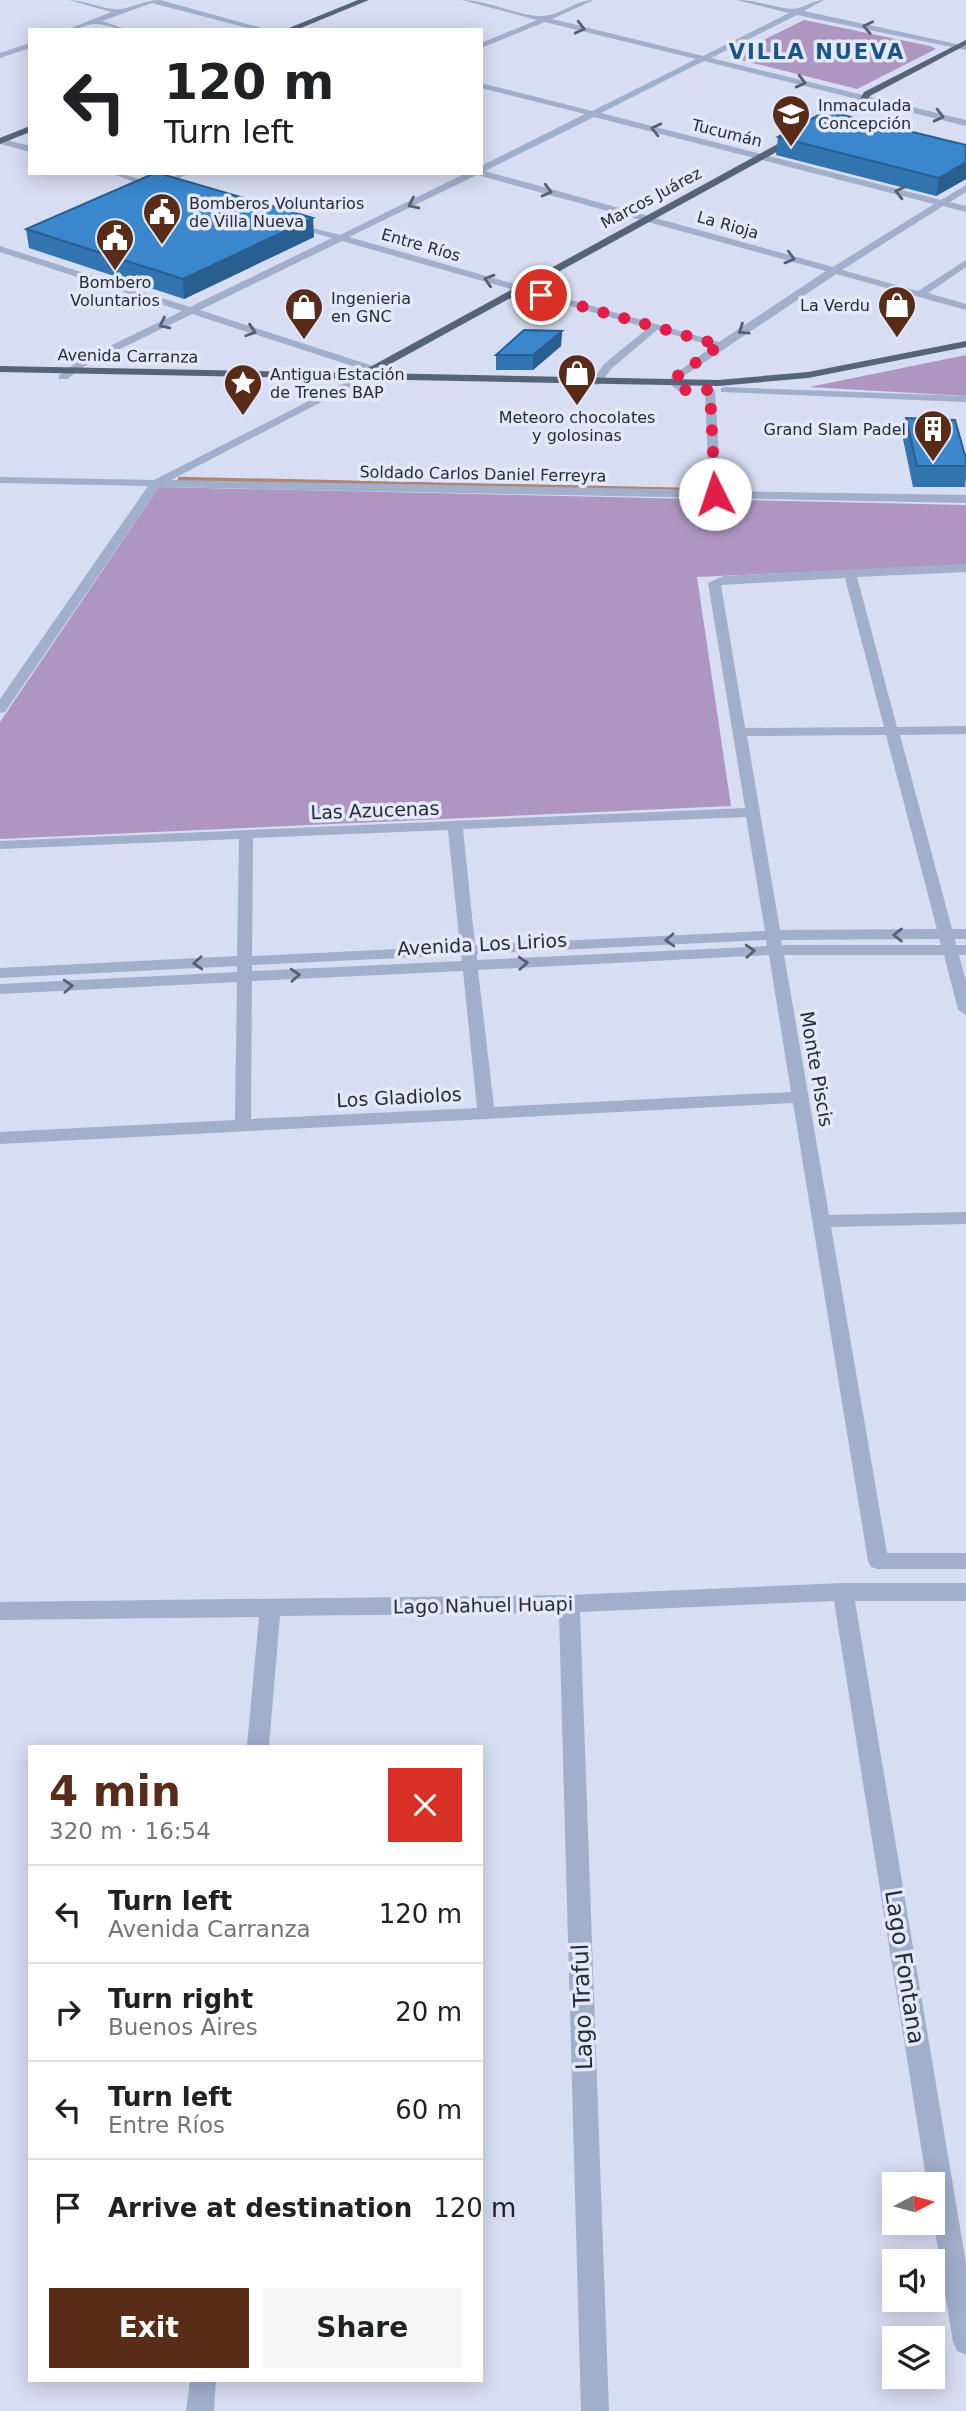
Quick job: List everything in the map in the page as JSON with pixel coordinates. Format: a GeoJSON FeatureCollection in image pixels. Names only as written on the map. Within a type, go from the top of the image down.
{"type":"FeatureCollection","features":[{"type":"Feature","properties":{"kind":"main road"},"geometry":{"type":"LineString","coordinates":[[293,28],[365,0]]}},
{"type":"Feature","properties":{"kind":"main road","name":"Marcos Juárez"},"geometry":{"type":"LineString","coordinates":[[354,380],[762,156],[867,94],[964,45]]}},
{"type":"Feature","properties":{"kind":"main road"},"geometry":{"type":"LineString","coordinates":[[0,141],[28,130]]}},
{"type":"Feature","properties":{"kind":"main road","name":"Avenida Carranza"},"geometry":{"type":"LineString","coordinates":[[0,376],[67,374],[680,387],[807,375],[966,344]]}},
{"type":"Feature","properties":{"kind":"main road","name":"Avenida Carranza"},"geometry":{"type":"LineString","coordinates":[[354,380],[596,382],[725,390],[817,382],[966,352]]}},
{"type":"Feature","properties":{"kind":"main road","name":"Avenida Carranza"},"geometry":{"type":"LineString","coordinates":[[0,369],[67,374]]}},
{"type":"Feature","properties":{"kind":"street"},"geometry":{"type":"LineString","coordinates":[[73,0],[119,12]]}},
{"type":"Feature","properties":{"kind":"street"},"geometry":{"type":"LineString","coordinates":[[75,28],[151,0],[257,28]]}},
{"type":"Feature","properties":{"kind":"street"},"geometry":{"type":"LineString","coordinates":[[466,0],[966,123]]}},
{"type":"Feature","properties":{"kind":"street"},"geometry":{"type":"LineString","coordinates":[[483,45],[590,0]]}},
{"type":"Feature","properties":{"kind":"street"},"geometry":{"type":"LineString","coordinates":[[740,0],[964,45]]}},
{"type":"Feature","properties":{"kind":"street"},"geometry":{"type":"LineString","coordinates":[[483,170],[820,0]]}},
{"type":"Feature","properties":{"kind":"street"},"geometry":{"type":"LineString","coordinates":[[94,21],[117,28]]}},
{"type":"Feature","properties":{"kind":"street"},"geometry":{"type":"LineString","coordinates":[[930,40],[945,48],[944,54]]}},
{"type":"Feature","properties":{"kind":"street"},"geometry":{"type":"LineString","coordinates":[[12,43],[28,46]]}},
{"type":"Feature","properties":{"kind":"street"},"geometry":{"type":"LineString","coordinates":[[0,56],[28,46]]}},
{"type":"Feature","properties":{"kind":"street","name":"Tucumán"},"geometry":{"type":"LineString","coordinates":[[483,86],[966,209]]}},
{"type":"Feature","properties":{"kind":"street"},"geometry":{"type":"LineString","coordinates":[[0,141],[28,148]]}},
{"type":"Feature","properties":{"kind":"street","name":"La Rioja"},"geometry":{"type":"LineString","coordinates":[[483,172],[966,307]]}},
{"type":"Feature","properties":{"kind":"street"},"geometry":{"type":"LineString","coordinates":[[121,175],[169,189]]}},
{"type":"Feature","properties":{"kind":"street"},"geometry":{"type":"LineString","coordinates":[[144,191],[180,175]]}},
{"type":"Feature","properties":{"kind":"street"},"geometry":{"type":"LineString","coordinates":[[67,374],[470,175]]}},
{"type":"Feature","properties":{"kind":"street"},"geometry":{"type":"LineString","coordinates":[[680,387],[676,377],[720,345],[832,270],[966,188]]}},
{"type":"Feature","properties":{"kind":"street","name":"Entre Ríos"},"geometry":{"type":"LineString","coordinates":[[275,219],[720,345]]}},
{"type":"Feature","properties":{"kind":"street"},"geometry":{"type":"LineString","coordinates":[[2,251],[18,245]]}},
{"type":"Feature","properties":{"kind":"street"},"geometry":{"type":"LineString","coordinates":[[2,251],[372,369]]}},
{"type":"Feature","properties":{"kind":"street"},"geometry":{"type":"LineString","coordinates":[[920,294],[966,263]]}},
{"type":"Feature","properties":{"kind":"street"},"geometry":{"type":"LineString","coordinates":[[596,382],[608,366],[655,327]]}},
{"type":"Feature","properties":{"kind":"street"},"geometry":{"type":"LineString","coordinates":[[0,709],[156,483],[354,380]]}},
{"type":"Feature","properties":{"kind":"street"},"geometry":{"type":"LineString","coordinates":[[710,390],[715,494]]}},
{"type":"Feature","properties":{"kind":"street"},"geometry":{"type":"LineString","coordinates":[[725,390],[966,399]]}},
{"type":"Feature","properties":{"kind":"street","name":"Soldado Carlos Daniel Ferreyra"},"geometry":{"type":"LineString","coordinates":[[0,480],[966,499]]}},
{"type":"Feature","properties":{"kind":"street"},"geometry":{"type":"LineString","coordinates":[[966,568],[850,574],[891,730],[954,945],[966,1010]]}},
{"type":"Feature","properties":{"kind":"street","name":"Monte Piscis"},"geometry":{"type":"LineString","coordinates":[[850,574],[723,580],[714,583],[878,1561],[966,1561]]}},
{"type":"Feature","properties":{"kind":"street"},"geometry":{"type":"LineString","coordinates":[[739,732],[966,730]]}},
{"type":"Feature","properties":{"kind":"street","name":"Las Azucenas"},"geometry":{"type":"LineString","coordinates":[[0,845],[752,812]]}},
{"type":"Feature","properties":{"kind":"street"},"geometry":{"type":"LineString","coordinates":[[455,826],[486,1114]]}},
{"type":"Feature","properties":{"kind":"street"},"geometry":{"type":"LineString","coordinates":[[243,1126],[246,835]]}},
{"type":"Feature","properties":{"kind":"street","name":"Avenida Los Lirios"},"geometry":{"type":"LineString","coordinates":[[0,989],[245,969],[774,942],[954,945],[966,934]]}},
{"type":"Feature","properties":{"kind":"street","name":"Avenida Los Lirios"},"geometry":{"type":"LineString","coordinates":[[0,973],[245,969]]}},
{"type":"Feature","properties":{"kind":"street","name":"Los Gladiolos"},"geometry":{"type":"LineString","coordinates":[[0,1138],[800,1097]]}},
{"type":"Feature","properties":{"kind":"street"},"geometry":{"type":"LineString","coordinates":[[821,1221],[966,1218]]}},
{"type":"Feature","properties":{"kind":"street","name":"Lago Nahuel Huapi"},"geometry":{"type":"LineString","coordinates":[[0,1611],[569,1604],[843,1592],[966,1592]]}},
{"type":"Feature","properties":{"kind":"street","name":"Lago Fontana"},"geometry":{"type":"LineString","coordinates":[[843,1592],[966,2342]]}},
{"type":"Feature","properties":{"kind":"street","name":"Lago Traful"},"geometry":{"type":"LineString","coordinates":[[569,1604],[595,2411]]}},
{"type":"Feature","properties":{"kind":"street"},"geometry":{"type":"LineString","coordinates":[[257,1745],[270,1607]]}},
{"type":"Feature","properties":{"kind":"street"},"geometry":{"type":"LineString","coordinates":[[200,2411],[203,2382]]}},
{"type":"Feature","properties":{"kind":"shaded area"},"geometry":{"type":"Polygon","coordinates":[[[804,20],[936,49],[857,89],[729,57],[804,20]]]}},
{"type":"Feature","properties":{"kind":"shaded area"},"geometry":{"type":"Polygon","coordinates":[[[966,355],[966,396],[809,387],[966,355]]]}},
{"type":"Feature","properties":{"kind":"shaded area"},"geometry":{"type":"Polygon","coordinates":[[[159,487],[966,505],[966,565],[697,577],[731,806],[0,839],[0,722],[159,487]]]}},
{"type":"Feature","properties":{"kind":"building"},"geometry":{"type":"Polygon","coordinates":[[[826,111],[966,145],[966,162],[939,178],[778,137],[826,111]]]}},
{"type":"Feature","properties":{"kind":"building","name":"Bomberos Voluntarios de Villa Nueva"},"geometry":{"type":"Polygon","coordinates":[[[150,175],[165,175],[313,218],[183,279],[26,229],[150,175]]]}},
{"type":"Feature","properties":{"kind":"building"},"geometry":{"type":"Polygon","coordinates":[[[524,330],[562,331],[533,355],[496,355],[524,330]]]}},
{"type":"Feature","properties":{"kind":"building"},"geometry":{"type":"Polygon","coordinates":[[[906,418],[955,420],[966,466],[917,466],[906,418]]]}},
{"type":"Feature","properties":{"kind":"waterway"},"geometry":{"type":"LineString","coordinates":[[180,479],[688,490]]}},
{"type":"Feature","properties":{"kind":"place","name":"Inmaculada Concepción"},"geometry":{"type":"Point","coordinates":[791,148]}},
{"type":"Feature","properties":{"kind":"place","name":"Bomberos Voluntarios de Villa Nueva"},"geometry":{"type":"Point","coordinates":[162,246]}},
{"type":"Feature","properties":{"kind":"place","name":"Bombero Voluntarios"},"geometry":{"type":"Point","coordinates":[115,272]}},
{"type":"Feature","properties":{"kind":"place","name":"La Verdu"},"geometry":{"type":"Point","coordinates":[897,339]}},
{"type":"Feature","properties":{"kind":"place","name":"Ingenieria en GNC"},"geometry":{"type":"Point","coordinates":[304,341]}},
{"type":"Feature","properties":{"kind":"place","name":"Meteoro chocolates y golosinas"},"geometry":{"type":"Point","coordinates":[577,407]}},
{"type":"Feature","properties":{"kind":"place","name":"Antigua Estación de Trenes BAP"},"geometry":{"type":"Point","coordinates":[243,417]}},
{"type":"Feature","properties":{"kind":"place","name":"Grand Slam Padel"},"geometry":{"type":"Point","coordinates":[933,463]}},
{"type":"Feature","properties":{"kind":"district","name":"VILLA NUEVA"},"geometry":{"type":"Point","coordinates":[817,52]}},
{"type":"Feature","properties":{"kind":"route"},"geometry":{"type":"LineString","coordinates":[[541,295],[720,345],[676,377],[675,383],[684,390],[710,390],[715,494]]}}]}
